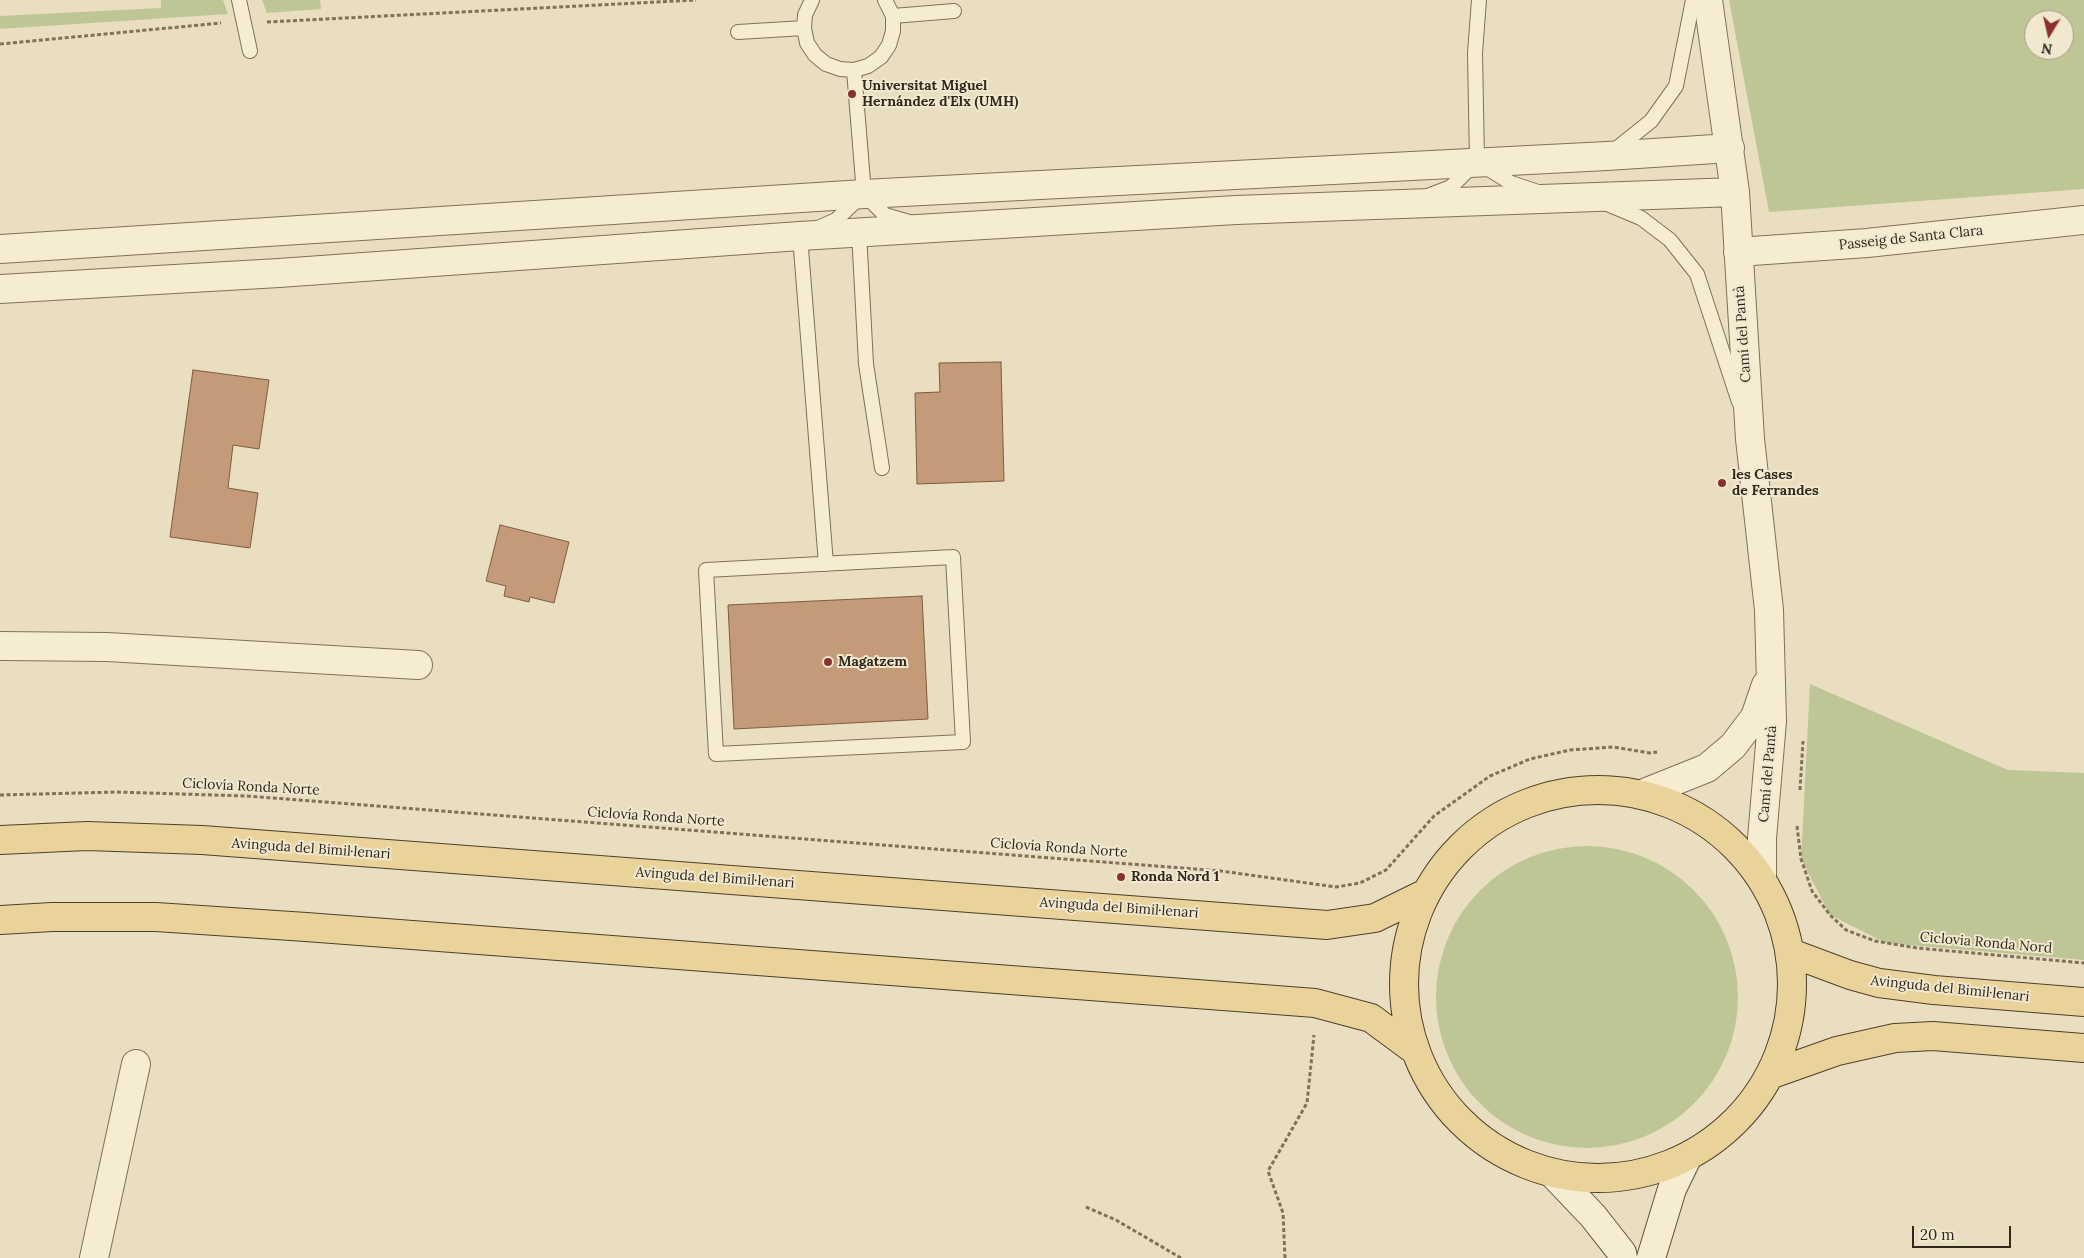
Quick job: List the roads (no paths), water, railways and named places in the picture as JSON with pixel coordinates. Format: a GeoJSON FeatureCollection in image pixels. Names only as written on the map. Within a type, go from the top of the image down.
{"type":"FeatureCollection","features":[{"type":"Feature","properties":{"kind":"main road"},"geometry":{"type":"LineString","coordinates":[[1575,790],[1642,794],[1682,809],[1710,825],[1747,857],[1762,879],[1780,913],[1791,953],[1791,1014],[1772,1074],[1748,1109],[1696,1153],[1687,1158],[1632,1176],[1578,1178],[1553,1174],[1515,1161],[1471,1132],[1435,1093],[1413,1049],[1403,1004],[1403,960],[1413,920],[1424,894],[1438,871],[1462,844],[1506,812],[1575,790]]}},
{"type":"Feature","properties":{"kind":"main road","name":"Avinguda del Bimil·lenari"},"geometry":{"type":"LineString","coordinates":[[0,840],[87,836],[202,840],[1327,925],[1375,918],[1424,894]]}},
{"type":"Feature","properties":{"kind":"main road"},"geometry":{"type":"LineString","coordinates":[[0,920],[52,917],[156,918],[306,927],[1263,998],[1336,1007],[1371,1018],[1413,1049]]}},
{"type":"Feature","properties":{"kind":"main road","name":"Avinguda del Bimil·lenari"},"geometry":{"type":"LineString","coordinates":[[1791,953],[1850,975],[1879,983],[2084,1002]]}},
{"type":"Feature","properties":{"kind":"main road"},"geometry":{"type":"LineString","coordinates":[[1772,1074],[1837,1051],[1895,1038],[1933,1036],[2084,1048]]}},
{"type":"Feature","properties":{"kind":"street","name":"Camí del Pantà"},"geometry":{"type":"LineString","coordinates":[[1708,0],[1735,192],[1750,439],[1768,601],[1772,670],[1772,721],[1762,838],[1762,879]]}},
{"type":"Feature","properties":{"kind":"street"},"geometry":{"type":"LineString","coordinates":[[0,249],[864,194],[1730,148]]}},
{"type":"Feature","properties":{"kind":"street"},"geometry":{"type":"LineString","coordinates":[[0,289],[289,272],[859,232],[1236,210],[1735,192]]}},
{"type":"Feature","properties":{"kind":"street","name":"Passeig de Santa Clara"},"geometry":{"type":"LineString","coordinates":[[1738,252],[1867,243],[2084,220]]}},
{"type":"Feature","properties":{"kind":"street"},"geometry":{"type":"LineString","coordinates":[[0,646],[108,647],[418,665]]}},
{"type":"Feature","properties":{"kind":"street","name":"Camí del Pantà"},"geometry":{"type":"LineString","coordinates":[[1642,794],[1707,768],[1733,746],[1755,717],[1772,670]]}},
{"type":"Feature","properties":{"kind":"street"},"geometry":{"type":"LineString","coordinates":[[94,1258],[136,1064]]}},
{"type":"Feature","properties":{"kind":"street"},"geometry":{"type":"LineString","coordinates":[[1651,1258],[1672,1189],[1687,1158]]}},
{"type":"Feature","properties":{"kind":"street"},"geometry":{"type":"LineString","coordinates":[[1553,1174],[1593,1216],[1622,1253],[1623,1258]]}},
{"type":"Feature","properties":{"kind":"lane"},"geometry":{"type":"LineString","coordinates":[[238,0],[245,23],[250,51]]}},
{"type":"Feature","properties":{"kind":"lane"},"geometry":{"type":"LineString","coordinates":[[812,0],[805,15],[804,28],[807,43],[815,55],[826,64],[840,69],[854,70],[868,66],[881,58],[889,45],[893,31],[893,16],[885,0]]}},
{"type":"Feature","properties":{"kind":"lane"},"geometry":{"type":"LineString","coordinates":[[1406,204],[1451,187],[1476,161],[1475,53],[1479,0]]}},
{"type":"Feature","properties":{"kind":"lane"},"geometry":{"type":"LineString","coordinates":[[1607,156],[1650,121],[1676,86],[1693,0]]}},
{"type":"Feature","properties":{"kind":"lane"},"geometry":{"type":"LineString","coordinates":[[893,16],[954,11]]}},
{"type":"Feature","properties":{"kind":"lane"},"geometry":{"type":"LineString","coordinates":[[738,32],[804,28]]}},
{"type":"Feature","properties":{"kind":"lane"},"geometry":{"type":"LineString","coordinates":[[854,70],[864,194],[885,214],[927,228]]}},
{"type":"Feature","properties":{"kind":"lane"},"geometry":{"type":"LineString","coordinates":[[1476,161],[1511,183],[1570,199],[1607,204],[1641,218],[1670,240],[1697,274],[1750,439]]}},
{"type":"Feature","properties":{"kind":"lane"},"geometry":{"type":"LineString","coordinates":[[826,564],[800,236],[836,220],[864,194]]}},
{"type":"Feature","properties":{"kind":"lane"},"geometry":{"type":"LineString","coordinates":[[859,232],[866,364],[882,468]]}},
{"type":"Feature","properties":{"kind":"lane"},"geometry":{"type":"LineString","coordinates":[[952,557],[962,742],[716,754],[706,570],[826,564],[952,557]]}},
{"type":"Feature","properties":{"kind":"place","name":"Universitat Miguel Hernández d'Elx (UMH)"},"geometry":{"type":"Point","coordinates":[852,94]}},
{"type":"Feature","properties":{"kind":"place","name":"les Cases de Ferrandes"},"geometry":{"type":"Point","coordinates":[1722,483]}},
{"type":"Feature","properties":{"kind":"place","name":"Magatzem"},"geometry":{"type":"Point","coordinates":[828,662]}},
{"type":"Feature","properties":{"kind":"place","name":"Ronda Nord 1"},"geometry":{"type":"Point","coordinates":[1121,877]}}]}
